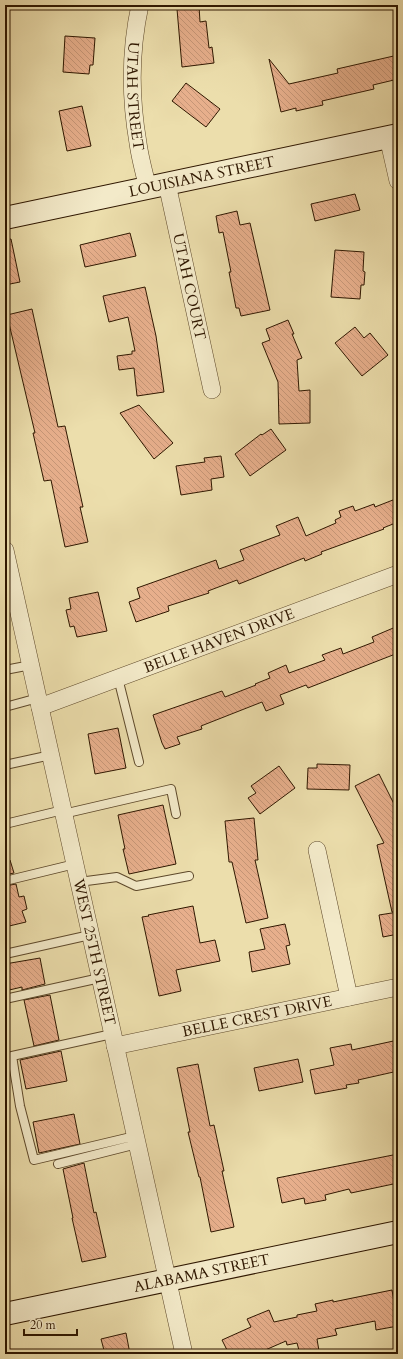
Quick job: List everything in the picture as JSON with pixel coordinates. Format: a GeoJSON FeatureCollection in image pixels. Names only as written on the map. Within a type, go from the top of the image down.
{"type":"FeatureCollection","features":[{"type":"Feature","properties":{"kind":"street","name":"UTAH STREET"},"geometry":{"type":"LineString","coordinates":[[140,5],[135,26],[132,54],[132,88],[138,143],[157,186]]}},
{"type":"Feature","properties":{"kind":"street","name":"LOUISIANA STREET"},"geometry":{"type":"LineString","coordinates":[[5,218],[393,136]]}},
{"type":"Feature","properties":{"kind":"street"},"geometry":{"type":"LineString","coordinates":[[393,136],[398,181]]}},
{"type":"Feature","properties":{"kind":"street","name":"UTAH COURT"},"geometry":{"type":"LineString","coordinates":[[157,186],[212,390]]}},
{"type":"Feature","properties":{"kind":"street","name":"WEST 25TH STREET"},"geometry":{"type":"LineString","coordinates":[[5,550],[184,1354]]}},
{"type":"Feature","properties":{"kind":"street","name":"BELLE HAVEN DRIVE"},"geometry":{"type":"LineString","coordinates":[[39,703],[118,678],[398,574]]}},
{"type":"Feature","properties":{"kind":"street"},"geometry":{"type":"LineString","coordinates":[[317,850],[349,997]]}},
{"type":"Feature","properties":{"kind":"street","name":"BELLE CREST DRIVE"},"geometry":{"type":"LineString","coordinates":[[114,1040],[349,997],[398,986]]}},
{"type":"Feature","properties":{"kind":"street","name":"ALABAMA STREET"},"geometry":{"type":"LineString","coordinates":[[5,1314],[398,1232]]}},
{"type":"Feature","properties":{"kind":"lane"},"geometry":{"type":"LineString","coordinates":[[5,670],[30,665]]}},
{"type":"Feature","properties":{"kind":"lane"},"geometry":{"type":"LineString","coordinates":[[118,678],[139,762]]}},
{"type":"Feature","properties":{"kind":"lane"},"geometry":{"type":"LineString","coordinates":[[5,707],[39,703]]}},
{"type":"Feature","properties":{"kind":"lane"},"geometry":{"type":"LineString","coordinates":[[5,765],[51,755]]}},
{"type":"Feature","properties":{"kind":"lane"},"geometry":{"type":"LineString","coordinates":[[5,824],[171,789],[176,814]]}},
{"type":"Feature","properties":{"kind":"lane"},"geometry":{"type":"LineString","coordinates":[[5,881],[75,864]]}},
{"type":"Feature","properties":{"kind":"lane"},"geometry":{"type":"LineString","coordinates":[[79,882],[117,877],[136,886],[189,876]]}},
{"type":"Feature","properties":{"kind":"lane"},"geometry":{"type":"LineString","coordinates":[[5,954],[90,935]]}},
{"type":"Feature","properties":{"kind":"lane"},"geometry":{"type":"LineString","coordinates":[[5,999],[100,978]]}},
{"type":"Feature","properties":{"kind":"lane"},"geometry":{"type":"LineString","coordinates":[[114,1040],[12,1056],[20,1106],[34,1160],[136,1140]]}},
{"type":"Feature","properties":{"kind":"lane"},"geometry":{"type":"LineString","coordinates":[[58,1164],[136,1140]]}},
{"type":"Feature","properties":{"kind":"building"},"geometry":{"type":"Polygon","coordinates":[[[199,6],[200,22],[206,21],[209,48],[212,47],[214,63],[182,67],[177,9],[199,6]]]}},
{"type":"Feature","properties":{"kind":"building"},"geometry":{"type":"Polygon","coordinates":[[[65,36],[95,38],[93,65],[90,65],[89,74],[63,72],[65,36]]]}},
{"type":"Feature","properties":{"kind":"building"},"geometry":{"type":"Polygon","coordinates":[[[398,55],[398,79],[373,85],[374,89],[322,101],[323,105],[296,111],[296,108],[281,112],[269,59],[289,84],[338,73],[337,69],[398,55]]]}},
{"type":"Feature","properties":{"kind":"building"},"geometry":{"type":"Polygon","coordinates":[[[186,83],[220,109],[206,127],[172,101],[186,83]]]}},
{"type":"Feature","properties":{"kind":"building"},"geometry":{"type":"Polygon","coordinates":[[[82,106],[91,146],[67,151],[59,111],[82,106]]]}},
{"type":"Feature","properties":{"kind":"building"},"geometry":{"type":"Polygon","coordinates":[[[355,194],[360,210],[315,221],[311,204],[355,194]]]}},
{"type":"Feature","properties":{"kind":"building"},"geometry":{"type":"Polygon","coordinates":[[[237,211],[240,225],[250,223],[270,310],[241,316],[239,308],[236,308],[223,232],[219,233],[216,216],[237,211]]]}},
{"type":"Feature","properties":{"kind":"building"},"geometry":{"type":"Polygon","coordinates":[[[130,233],[136,256],[85,267],[80,245],[130,233]]]}},
{"type":"Feature","properties":{"kind":"building"},"geometry":{"type":"Polygon","coordinates":[[[11,239],[20,282],[5,285],[5,240],[11,239]]]}},
{"type":"Feature","properties":{"kind":"building"},"geometry":{"type":"Polygon","coordinates":[[[335,250],[364,252],[364,285],[361,285],[360,299],[331,297],[335,250]]]}},
{"type":"Feature","properties":{"kind":"building"},"geometry":{"type":"Polygon","coordinates":[[[145,287],[156,336],[164,392],[137,396],[134,368],[119,370],[117,356],[132,354],[132,351],[135,351],[128,317],[109,322],[103,296],[145,287]]]}},
{"type":"Feature","properties":{"kind":"building"},"geometry":{"type":"Polygon","coordinates":[[[32,309],[58,427],[65,426],[83,507],[80,507],[88,542],[65,547],[51,480],[44,481],[33,433],[35,433],[7,315],[32,309]]]}},
{"type":"Feature","properties":{"kind":"building"},"geometry":{"type":"Polygon","coordinates":[[[288,320],[302,358],[297,360],[299,391],[310,390],[310,423],[279,424],[278,382],[262,343],[270,340],[266,329],[288,320]]]}},
{"type":"Feature","properties":{"kind":"building"},"geometry":{"type":"Polygon","coordinates":[[[355,327],[364,338],[370,333],[388,355],[362,376],[335,343],[355,327]]]}},
{"type":"Feature","properties":{"kind":"building"},"geometry":{"type":"Polygon","coordinates":[[[139,405],[173,443],[154,459],[120,413],[139,405]]]}},
{"type":"Feature","properties":{"kind":"building"},"geometry":{"type":"Polygon","coordinates":[[[271,429],[286,450],[250,476],[235,454],[261,434],[262,435],[271,429]]]}},
{"type":"Feature","properties":{"kind":"building"},"geometry":{"type":"Polygon","coordinates":[[[221,456],[224,477],[211,479],[212,490],[181,495],[176,466],[205,462],[204,458],[221,456]]]}},
{"type":"Feature","properties":{"kind":"building"},"geometry":{"type":"Polygon","coordinates":[[[398,498],[398,522],[383,528],[384,529],[321,552],[322,554],[305,561],[304,558],[239,584],[237,580],[208,591],[209,593],[168,606],[169,611],[136,622],[129,602],[140,598],[137,588],[216,560],[219,569],[244,560],[240,550],[280,535],[276,526],[298,517],[306,536],[336,523],[335,520],[341,517],[339,511],[353,506],[355,511],[374,504],[375,507],[398,498]]]}},
{"type":"Feature","properties":{"kind":"building"},"geometry":{"type":"Polygon","coordinates":[[[98,592],[107,631],[77,637],[74,626],[70,627],[66,610],[71,609],[69,598],[98,592]]]}},
{"type":"Feature","properties":{"kind":"building"},"geometry":{"type":"Polygon","coordinates":[[[398,626],[398,653],[308,688],[306,685],[280,695],[284,704],[266,711],[262,702],[201,726],[202,729],[177,737],[180,744],[165,749],[153,715],[222,691],[225,697],[270,678],[268,673],[286,665],[289,673],[325,660],[322,655],[341,648],[343,654],[374,642],[372,637],[398,626]]]}},
{"type":"Feature","properties":{"kind":"building"},"geometry":{"type":"Polygon","coordinates":[[[118,728],[126,768],[95,774],[88,734],[118,728]]]}},
{"type":"Feature","properties":{"kind":"building"},"geometry":{"type":"Polygon","coordinates":[[[317,764],[350,765],[349,790],[307,789],[308,768],[317,768],[317,764]]]}},
{"type":"Feature","properties":{"kind":"building"},"geometry":{"type":"Polygon","coordinates":[[[279,766],[295,788],[260,814],[248,798],[256,793],[251,786],[279,766]]]}},
{"type":"Feature","properties":{"kind":"building"},"geometry":{"type":"Polygon","coordinates":[[[379,774],[398,812],[398,911],[392,912],[377,845],[384,843],[355,786],[379,774]]]}},
{"type":"Feature","properties":{"kind":"building"},"geometry":{"type":"Polygon","coordinates":[[[163,805],[176,864],[129,874],[123,849],[125,849],[118,815],[163,805]]]}},
{"type":"Feature","properties":{"kind":"building"},"geometry":{"type":"Polygon","coordinates":[[[254,818],[258,860],[255,860],[268,918],[246,923],[232,862],[229,862],[225,821],[254,818]]]}},
{"type":"Feature","properties":{"kind":"building"},"geometry":{"type":"Polygon","coordinates":[[[10,860],[14,873],[5,875],[5,861],[10,860]]]}},
{"type":"Feature","properties":{"kind":"building"},"geometry":{"type":"Polygon","coordinates":[[[16,884],[19,897],[24,896],[27,909],[22,911],[26,922],[5,927],[5,886],[16,884]]]}},
{"type":"Feature","properties":{"kind":"building"},"geometry":{"type":"Polygon","coordinates":[[[193,906],[200,943],[215,940],[220,961],[176,970],[181,991],[159,996],[142,917],[193,906]]]}},
{"type":"Feature","properties":{"kind":"building"},"geometry":{"type":"Polygon","coordinates":[[[398,912],[398,934],[383,937],[379,915],[398,912]]]}},
{"type":"Feature","properties":{"kind":"building"},"geometry":{"type":"Polygon","coordinates":[[[285,924],[290,945],[286,946],[290,964],[252,972],[249,952],[265,949],[260,929],[285,924]]]}},
{"type":"Feature","properties":{"kind":"building"},"geometry":{"type":"Polygon","coordinates":[[[40,958],[45,984],[22,990],[22,987],[5,991],[5,964],[40,958]]]}},
{"type":"Feature","properties":{"kind":"building"},"geometry":{"type":"Polygon","coordinates":[[[50,995],[59,1040],[34,1046],[24,1000],[50,995]]]}},
{"type":"Feature","properties":{"kind":"building"},"geometry":{"type":"Polygon","coordinates":[[[398,1040],[398,1071],[358,1080],[359,1083],[346,1085],[347,1088],[315,1094],[310,1070],[334,1065],[330,1048],[351,1044],[352,1050],[398,1040]]]}},
{"type":"Feature","properties":{"kind":"building"},"geometry":{"type":"Polygon","coordinates":[[[61,1051],[67,1081],[26,1089],[20,1060],[61,1051]]]}},
{"type":"Feature","properties":{"kind":"building"},"geometry":{"type":"Polygon","coordinates":[[[298,1059],[303,1082],[259,1091],[254,1068],[298,1059]]]}},
{"type":"Feature","properties":{"kind":"building"},"geometry":{"type":"Polygon","coordinates":[[[198,1064],[210,1126],[214,1125],[234,1227],[211,1232],[200,1177],[188,1132],[190,1132],[177,1068],[198,1064]]]}},
{"type":"Feature","properties":{"kind":"building"},"geometry":{"type":"Polygon","coordinates":[[[74,1114],[80,1144],[39,1153],[33,1122],[74,1114]]]}},
{"type":"Feature","properties":{"kind":"building"},"geometry":{"type":"Polygon","coordinates":[[[398,1154],[398,1183],[351,1193],[349,1189],[325,1195],[326,1200],[305,1204],[304,1198],[282,1203],[277,1178],[398,1154]]]}},
{"type":"Feature","properties":{"kind":"building"},"geometry":{"type":"Polygon","coordinates":[[[84,1163],[94,1213],[96,1212],[106,1257],[82,1262],[63,1169],[84,1163]]]}},
{"type":"Feature","properties":{"kind":"building"},"geometry":{"type":"Polygon","coordinates":[[[392,1290],[398,1326],[376,1330],[375,1321],[335,1329],[337,1335],[317,1339],[319,1351],[300,1354],[297,1343],[287,1345],[286,1341],[256,1354],[229,1354],[222,1340],[251,1327],[247,1319],[269,1310],[274,1322],[317,1311],[315,1304],[333,1300],[333,1302],[392,1290]]]}},
{"type":"Feature","properties":{"kind":"building"},"geometry":{"type":"Polygon","coordinates":[[[126,1333],[130,1354],[105,1354],[101,1339],[126,1333]]]}}]}
